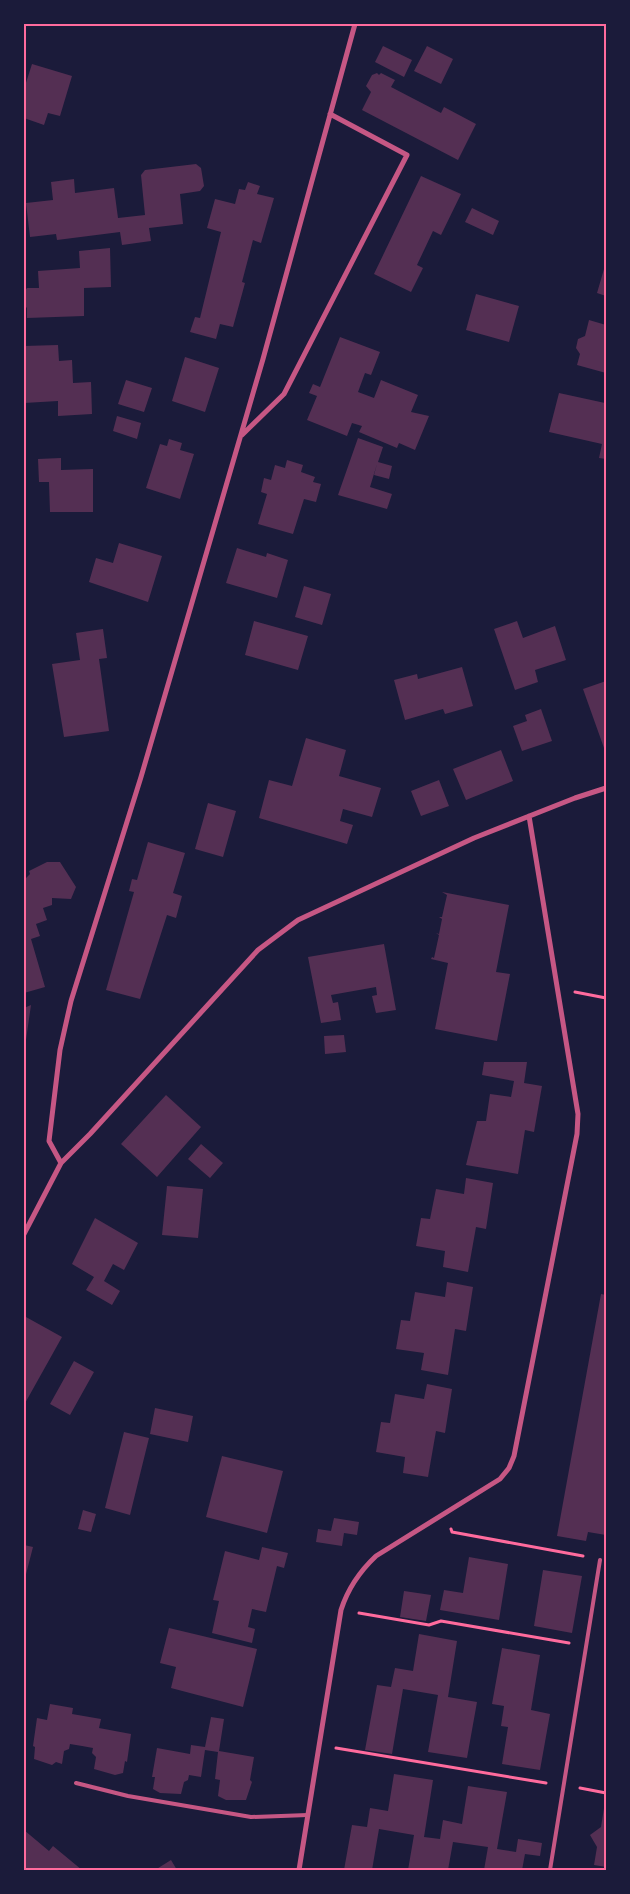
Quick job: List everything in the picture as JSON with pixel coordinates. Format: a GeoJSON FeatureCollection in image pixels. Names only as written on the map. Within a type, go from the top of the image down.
{"type":"FeatureCollection","features":[{"type":"Feature","properties":{"kind":"street"},"geometry":{"type":"LineString","coordinates":[[61,1163],[49,1141],[60,1050],[71,1001],[144,768],[356,24]]}},
{"type":"Feature","properties":{"kind":"street"},"geometry":{"type":"LineString","coordinates":[[240,436],[284,394],[406,155],[330,114]]}},
{"type":"Feature","properties":{"kind":"street"},"geometry":{"type":"LineString","coordinates":[[24,1234],[61,1163],[90,1134],[258,950],[298,920],[474,838],[575,798],[606,788]]}},
{"type":"Feature","properties":{"kind":"street"},"geometry":{"type":"LineString","coordinates":[[299,1870],[341,1610],[348,1590],[364,1567],[376,1556],[500,1479],[509,1468],[514,1456],[577,1134],[578,1114],[529,816]]}},
{"type":"Feature","properties":{"kind":"lane"},"geometry":{"type":"LineString","coordinates":[[550,1870],[600,1560]]}},
{"type":"Feature","properties":{"kind":"lane"},"geometry":{"type":"LineString","coordinates":[[76,1783],[128,1796],[251,1818],[308,1815]]}},
{"type":"Feature","properties":{"kind":"path"},"geometry":{"type":"LineString","coordinates":[[558,989],[606,998]]}},
{"type":"Feature","properties":{"kind":"path"},"geometry":{"type":"LineString","coordinates":[[442,1516],[452,1532],[600,1560]]}},
{"type":"Feature","properties":{"kind":"path"},"geometry":{"type":"LineString","coordinates":[[341,1610],[429,1625],[441,1621],[586,1646]]}},
{"type":"Feature","properties":{"kind":"path"},"geometry":{"type":"LineString","coordinates":[[320,1745],[606,1793]]}},
{"type":"Feature","properties":{"kind":"building"},"geometry":{"type":"Polygon","coordinates":[[[383,46],[412,60],[404,77],[375,62],[383,46]]]}},
{"type":"Feature","properties":{"kind":"building"},"geometry":{"type":"Polygon","coordinates":[[[427,46],[453,59],[441,84],[414,71],[427,46]]]}},
{"type":"Feature","properties":{"kind":"building"},"geometry":{"type":"Polygon","coordinates":[[[32,64],[72,76],[60,116],[48,113],[44,125],[24,118],[24,89],[32,64]]]}},
{"type":"Feature","properties":{"kind":"building"},"geometry":{"type":"Polygon","coordinates":[[[377,73],[395,80],[391,87],[441,113],[444,107],[476,124],[458,160],[362,110],[371,92],[366,86],[372,75],[377,73]]]}},
{"type":"Feature","properties":{"kind":"building"},"geometry":{"type":"Polygon","coordinates":[[[196,164],[201,168],[204,186],[200,191],[180,194],[183,224],[149,228],[151,241],[122,245],[120,232],[57,240],[56,234],[30,237],[26,203],[53,200],[51,182],[74,179],[75,193],[114,188],[118,218],[145,215],[141,175],[145,170],[196,164]]]}},
{"type":"Feature","properties":{"kind":"building"},"geometry":{"type":"Polygon","coordinates":[[[421,176],[461,194],[441,235],[433,231],[417,265],[423,268],[411,292],[374,274],[421,176]]]}},
{"type":"Feature","properties":{"kind":"building"},"geometry":{"type":"Polygon","coordinates":[[[248,182],[260,186],[257,194],[274,198],[261,243],[253,240],[242,282],[245,283],[233,327],[220,324],[216,339],[190,332],[195,317],[200,318],[221,232],[207,228],[215,199],[235,204],[239,189],[245,190],[248,182]]]}},
{"type":"Feature","properties":{"kind":"building"},"geometry":{"type":"Polygon","coordinates":[[[472,208],[499,221],[493,235],[465,222],[472,208]]]}},
{"type":"Feature","properties":{"kind":"building"},"geometry":{"type":"Polygon","coordinates":[[[110,248],[111,287],[84,288],[84,316],[27,318],[24,292],[27,288],[39,288],[38,271],[80,268],[79,251],[110,248]]]}},
{"type":"Feature","properties":{"kind":"building"},"geometry":{"type":"Polygon","coordinates":[[[604,269],[606,269],[606,296],[597,293],[604,269]]]}},
{"type":"Feature","properties":{"kind":"building"},"geometry":{"type":"Polygon","coordinates":[[[476,294],[519,306],[509,342],[466,330],[476,294]]]}},
{"type":"Feature","properties":{"kind":"building"},"geometry":{"type":"Polygon","coordinates":[[[589,320],[606,325],[606,373],[577,365],[580,354],[576,348],[578,339],[585,336],[589,320]]]}},
{"type":"Feature","properties":{"kind":"building"},"geometry":{"type":"Polygon","coordinates":[[[340,337],[380,352],[371,375],[365,373],[358,392],[374,398],[381,380],[418,395],[411,412],[429,416],[415,450],[399,443],[397,448],[359,432],[362,426],[352,423],[347,436],[307,420],[317,396],[309,393],[313,384],[320,387],[340,337]]]}},
{"type":"Feature","properties":{"kind":"building"},"geometry":{"type":"Polygon","coordinates":[[[58,345],[59,361],[72,360],[73,383],[91,382],[92,414],[58,416],[58,401],[24,403],[24,346],[58,345]]]}},
{"type":"Feature","properties":{"kind":"building"},"geometry":{"type":"Polygon","coordinates":[[[185,357],[219,368],[205,412],[172,401],[185,357]]]}},
{"type":"Feature","properties":{"kind":"building"},"geometry":{"type":"Polygon","coordinates":[[[126,380],[152,388],[144,412],[118,404],[126,380]]]}},
{"type":"Feature","properties":{"kind":"building"},"geometry":{"type":"Polygon","coordinates":[[[559,393],[605,403],[606,459],[599,458],[602,444],[549,432],[559,393]]]}},
{"type":"Feature","properties":{"kind":"building"},"geometry":{"type":"Polygon","coordinates":[[[117,416],[141,423],[137,439],[113,431],[117,416]]]}},
{"type":"Feature","properties":{"kind":"building"},"geometry":{"type":"Polygon","coordinates":[[[358,438],[383,447],[378,462],[392,466],[389,479],[374,475],[377,464],[370,487],[392,494],[387,509],[338,495],[358,438]]]}},
{"type":"Feature","properties":{"kind":"building"},"geometry":{"type":"Polygon","coordinates":[[[169,439],[182,443],[180,450],[194,454],[180,499],[146,488],[160,444],[167,446],[169,439]]]}},
{"type":"Feature","properties":{"kind":"building"},"geometry":{"type":"Polygon","coordinates":[[[61,458],[61,470],[93,469],[93,512],[50,512],[49,482],[39,482],[38,459],[61,458]]]}},
{"type":"Feature","properties":{"kind":"building"},"geometry":{"type":"Polygon","coordinates":[[[287,460],[303,465],[301,472],[315,477],[313,482],[321,484],[316,502],[304,499],[293,534],[258,524],[267,494],[261,492],[264,478],[271,480],[275,465],[285,468],[287,460]]]}},
{"type":"Feature","properties":{"kind":"building"},"geometry":{"type":"Polygon","coordinates":[[[119,543],[162,556],[148,602],[89,582],[96,558],[113,563],[119,543]]]}},
{"type":"Feature","properties":{"kind":"building"},"geometry":{"type":"Polygon","coordinates":[[[237,548],[266,557],[267,553],[288,560],[277,598],[226,583],[237,548]]]}},
{"type":"Feature","properties":{"kind":"building"},"geometry":{"type":"Polygon","coordinates":[[[304,586],[331,594],[322,625],[295,617],[304,586]]]}},
{"type":"Feature","properties":{"kind":"building"},"geometry":{"type":"Polygon","coordinates":[[[254,621],[308,636],[298,670],[245,655],[254,621]]]}},
{"type":"Feature","properties":{"kind":"building"},"geometry":{"type":"Polygon","coordinates":[[[517,621],[523,638],[555,626],[566,660],[535,670],[538,682],[515,690],[494,629],[517,621]]]}},
{"type":"Feature","properties":{"kind":"building"},"geometry":{"type":"Polygon","coordinates":[[[103,629],[107,658],[99,659],[109,731],[64,737],[52,664],[80,660],[76,633],[103,629]]]}},
{"type":"Feature","properties":{"kind":"building"},"geometry":{"type":"Polygon","coordinates":[[[462,667],[473,706],[445,714],[443,709],[405,720],[394,680],[417,674],[418,679],[462,667]]]}},
{"type":"Feature","properties":{"kind":"building"},"geometry":{"type":"Polygon","coordinates":[[[606,681],[606,747],[604,748],[583,689],[606,681]]]}},
{"type":"Feature","properties":{"kind":"building"},"geometry":{"type":"Polygon","coordinates":[[[541,709],[552,741],[522,751],[513,726],[527,721],[525,715],[541,709]]]}},
{"type":"Feature","properties":{"kind":"building"},"geometry":{"type":"Polygon","coordinates":[[[306,738],[346,750],[339,776],[381,788],[372,817],[343,809],[340,821],[353,825],[347,844],[259,818],[269,780],[292,786],[306,738]]]}},
{"type":"Feature","properties":{"kind":"building"},"geometry":{"type":"Polygon","coordinates":[[[501,750],[513,781],[466,800],[453,769],[501,750]]]}},
{"type":"Feature","properties":{"kind":"building"},"geometry":{"type":"Polygon","coordinates":[[[439,780],[449,806],[421,816],[411,791],[439,780]]]}},
{"type":"Feature","properties":{"kind":"building"},"geometry":{"type":"Polygon","coordinates":[[[208,803],[236,811],[223,857],[195,849],[208,803]]]}},
{"type":"Feature","properties":{"kind":"building"},"geometry":{"type":"Polygon","coordinates":[[[148,842],[185,853],[173,893],[182,896],[176,918],[167,915],[140,999],[106,990],[134,892],[129,891],[132,879],[137,880],[148,842]]]}},
{"type":"Feature","properties":{"kind":"building"},"geometry":{"type":"Polygon","coordinates":[[[47,862],[60,862],[76,887],[71,899],[52,898],[52,905],[43,908],[47,920],[36,924],[40,936],[31,939],[45,987],[24,993],[24,880],[30,874],[29,871],[47,862]]]}},
{"type":"Feature","properties":{"kind":"building"},"geometry":{"type":"Polygon","coordinates":[[[442,892],[509,905],[496,972],[510,974],[497,1041],[435,1029],[448,963],[431,959],[432,957],[434,958],[439,935],[436,933],[439,934],[442,919],[439,917],[442,917],[447,895],[442,892]]]}},
{"type":"Feature","properties":{"kind":"building"},"geometry":{"type":"Polygon","coordinates":[[[384,944],[396,1010],[376,1013],[372,996],[377,995],[376,987],[331,995],[333,1003],[338,1002],[341,1020],[321,1023],[308,957],[384,944]]]}},
{"type":"Feature","properties":{"kind":"building"},"geometry":{"type":"Polygon","coordinates":[[[31,1005],[25,1047],[24,1047],[24,1008],[31,1005]]]}},
{"type":"Feature","properties":{"kind":"building"},"geometry":{"type":"Polygon","coordinates":[[[344,1035],[346,1052],[325,1054],[324,1036],[344,1035]]]}},
{"type":"Feature","properties":{"kind":"building"},"geometry":{"type":"Polygon","coordinates":[[[484,1062],[527,1062],[524,1083],[542,1086],[534,1132],[525,1130],[518,1174],[466,1165],[477,1121],[486,1121],[490,1094],[511,1097],[514,1081],[482,1075],[484,1062]]]}},
{"type":"Feature","properties":{"kind":"building"},"geometry":{"type":"Polygon","coordinates":[[[166,1095],[201,1127],[157,1177],[121,1144],[166,1095]]]}},
{"type":"Feature","properties":{"kind":"building"},"geometry":{"type":"Polygon","coordinates":[[[201,1144],[223,1163],[210,1178],[188,1159],[201,1144]]]}},
{"type":"Feature","properties":{"kind":"building"},"geometry":{"type":"Polygon","coordinates":[[[466,1178],[493,1183],[486,1229],[476,1227],[468,1272],[443,1267],[445,1251],[416,1246],[421,1218],[430,1219],[436,1189],[464,1194],[466,1178]]]}},
{"type":"Feature","properties":{"kind":"building"},"geometry":{"type":"Polygon","coordinates":[[[167,1186],[203,1189],[198,1238],[162,1235],[167,1186]]]}},
{"type":"Feature","properties":{"kind":"building"},"geometry":{"type":"Polygon","coordinates":[[[95,1218],[138,1243],[124,1270],[113,1264],[104,1281],[120,1291],[112,1305],[86,1290],[94,1277],[72,1264],[95,1218]]]}},
{"type":"Feature","properties":{"kind":"building"},"geometry":{"type":"Polygon","coordinates":[[[447,1282],[473,1287],[466,1331],[455,1329],[448,1375],[421,1370],[424,1353],[396,1349],[401,1320],[410,1321],[415,1292],[445,1297],[447,1282]]]}},
{"type":"Feature","properties":{"kind":"building"},"geometry":{"type":"Polygon","coordinates":[[[601,1294],[606,1295],[606,1535],[588,1532],[586,1541],[557,1536],[601,1294]]]}},
{"type":"Feature","properties":{"kind":"building"},"geometry":{"type":"Polygon","coordinates":[[[26,1317],[62,1337],[24,1405],[24,1321],[26,1317]]]}},
{"type":"Feature","properties":{"kind":"building"},"geometry":{"type":"Polygon","coordinates":[[[74,1361],[94,1372],[70,1415],[50,1404],[74,1361]]]}},
{"type":"Feature","properties":{"kind":"building"},"geometry":{"type":"Polygon","coordinates":[[[427,1384],[452,1389],[445,1433],[436,1431],[428,1477],[403,1473],[405,1457],[376,1452],[381,1422],[390,1423],[395,1394],[424,1399],[427,1384]]]}},
{"type":"Feature","properties":{"kind":"building"},"geometry":{"type":"Polygon","coordinates":[[[155,1408],[193,1416],[188,1442],[150,1434],[155,1408]]]}},
{"type":"Feature","properties":{"kind":"building"},"geometry":{"type":"Polygon","coordinates":[[[124,1432],[149,1438],[130,1515],[105,1508],[124,1432]]]}},
{"type":"Feature","properties":{"kind":"building"},"geometry":{"type":"Polygon","coordinates":[[[222,1456],[283,1471],[267,1533],[206,1517],[222,1456]]]}},
{"type":"Feature","properties":{"kind":"building"},"geometry":{"type":"Polygon","coordinates":[[[83,1510],[96,1514],[91,1532],[78,1529],[83,1510]]]}},
{"type":"Feature","properties":{"kind":"building"},"geometry":{"type":"Polygon","coordinates":[[[334,1518],[359,1522],[357,1535],[344,1533],[342,1546],[316,1542],[318,1529],[331,1531],[334,1518]]]}},
{"type":"Feature","properties":{"kind":"building"},"geometry":{"type":"Polygon","coordinates":[[[24,1545],[33,1547],[24,1582],[24,1545]]]}},
{"type":"Feature","properties":{"kind":"building"},"geometry":{"type":"Polygon","coordinates":[[[262,1547],[288,1553],[284,1568],[277,1566],[266,1612],[252,1609],[248,1627],[255,1629],[252,1643],[212,1633],[219,1601],[213,1600],[225,1551],[259,1560],[262,1547]]]}},
{"type":"Feature","properties":{"kind":"building"},"geometry":{"type":"Polygon","coordinates":[[[469,1557],[508,1564],[499,1620],[440,1610],[444,1590],[463,1593],[469,1557]]]}},
{"type":"Feature","properties":{"kind":"building"},"geometry":{"type":"Polygon","coordinates":[[[543,1570],[582,1576],[572,1633],[534,1626],[543,1570]]]}},
{"type":"Feature","properties":{"kind":"building"},"geometry":{"type":"Polygon","coordinates":[[[404,1591],[431,1595],[426,1621],[400,1617],[404,1591]]]}},
{"type":"Feature","properties":{"kind":"building"},"geometry":{"type":"Polygon","coordinates":[[[169,1628],[257,1649],[243,1707],[171,1688],[176,1667],[160,1663],[169,1628]]]}},
{"type":"Feature","properties":{"kind":"building"},"geometry":{"type":"Polygon","coordinates":[[[419,1634],[457,1641],[448,1697],[477,1702],[467,1758],[428,1752],[438,1695],[403,1689],[392,1754],[365,1750],[377,1685],[391,1687],[395,1668],[413,1671],[419,1634]]]}},
{"type":"Feature","properties":{"kind":"building"},"geometry":{"type":"Polygon","coordinates":[[[502,1648],[540,1655],[531,1710],[550,1714],[540,1770],[502,1764],[508,1727],[501,1726],[504,1706],[492,1704],[502,1648]]]}},
{"type":"Feature","properties":{"kind":"building"},"geometry":{"type":"Polygon","coordinates":[[[50,1704],[73,1708],[72,1714],[101,1719],[99,1728],[131,1734],[127,1762],[125,1761],[123,1773],[115,1775],[94,1769],[96,1757],[92,1753],[93,1748],[70,1744],[69,1749],[64,1751],[62,1764],[56,1762],[52,1765],[34,1759],[35,1747],[33,1746],[37,1718],[47,1720],[50,1704]]]}},
{"type":"Feature","properties":{"kind":"building"},"geometry":{"type":"Polygon","coordinates":[[[211,1717],[224,1719],[219,1751],[254,1757],[250,1780],[252,1782],[246,1800],[226,1800],[218,1796],[220,1780],[215,1779],[218,1752],[205,1750],[201,1777],[189,1775],[188,1780],[184,1782],[181,1794],[160,1793],[153,1789],[155,1777],[152,1777],[157,1748],[190,1754],[191,1745],[205,1747],[211,1717]]]}},
{"type":"Feature","properties":{"kind":"building"},"geometry":{"type":"Polygon","coordinates":[[[394,1774],[433,1780],[424,1837],[440,1839],[443,1820],[462,1824],[468,1786],[507,1792],[497,1849],[516,1852],[518,1839],[542,1843],[540,1856],[525,1854],[522,1870],[484,1870],[488,1847],[453,1842],[448,1870],[408,1870],[414,1835],[379,1829],[372,1870],[344,1870],[352,1825],[367,1827],[370,1808],[388,1811],[394,1774]]]}},
{"type":"Feature","properties":{"kind":"building"},"geometry":{"type":"Polygon","coordinates":[[[604,1808],[606,1809],[606,1867],[594,1865],[597,1847],[590,1835],[601,1827],[604,1808]]]}},
{"type":"Feature","properties":{"kind":"building"},"geometry":{"type":"Polygon","coordinates":[[[24,1830],[49,1851],[53,1846],[82,1870],[24,1870],[24,1830]]]}},
{"type":"Feature","properties":{"kind":"building"},"geometry":{"type":"Polygon","coordinates":[[[171,1860],[177,1870],[155,1870],[171,1860]]]}}]}
